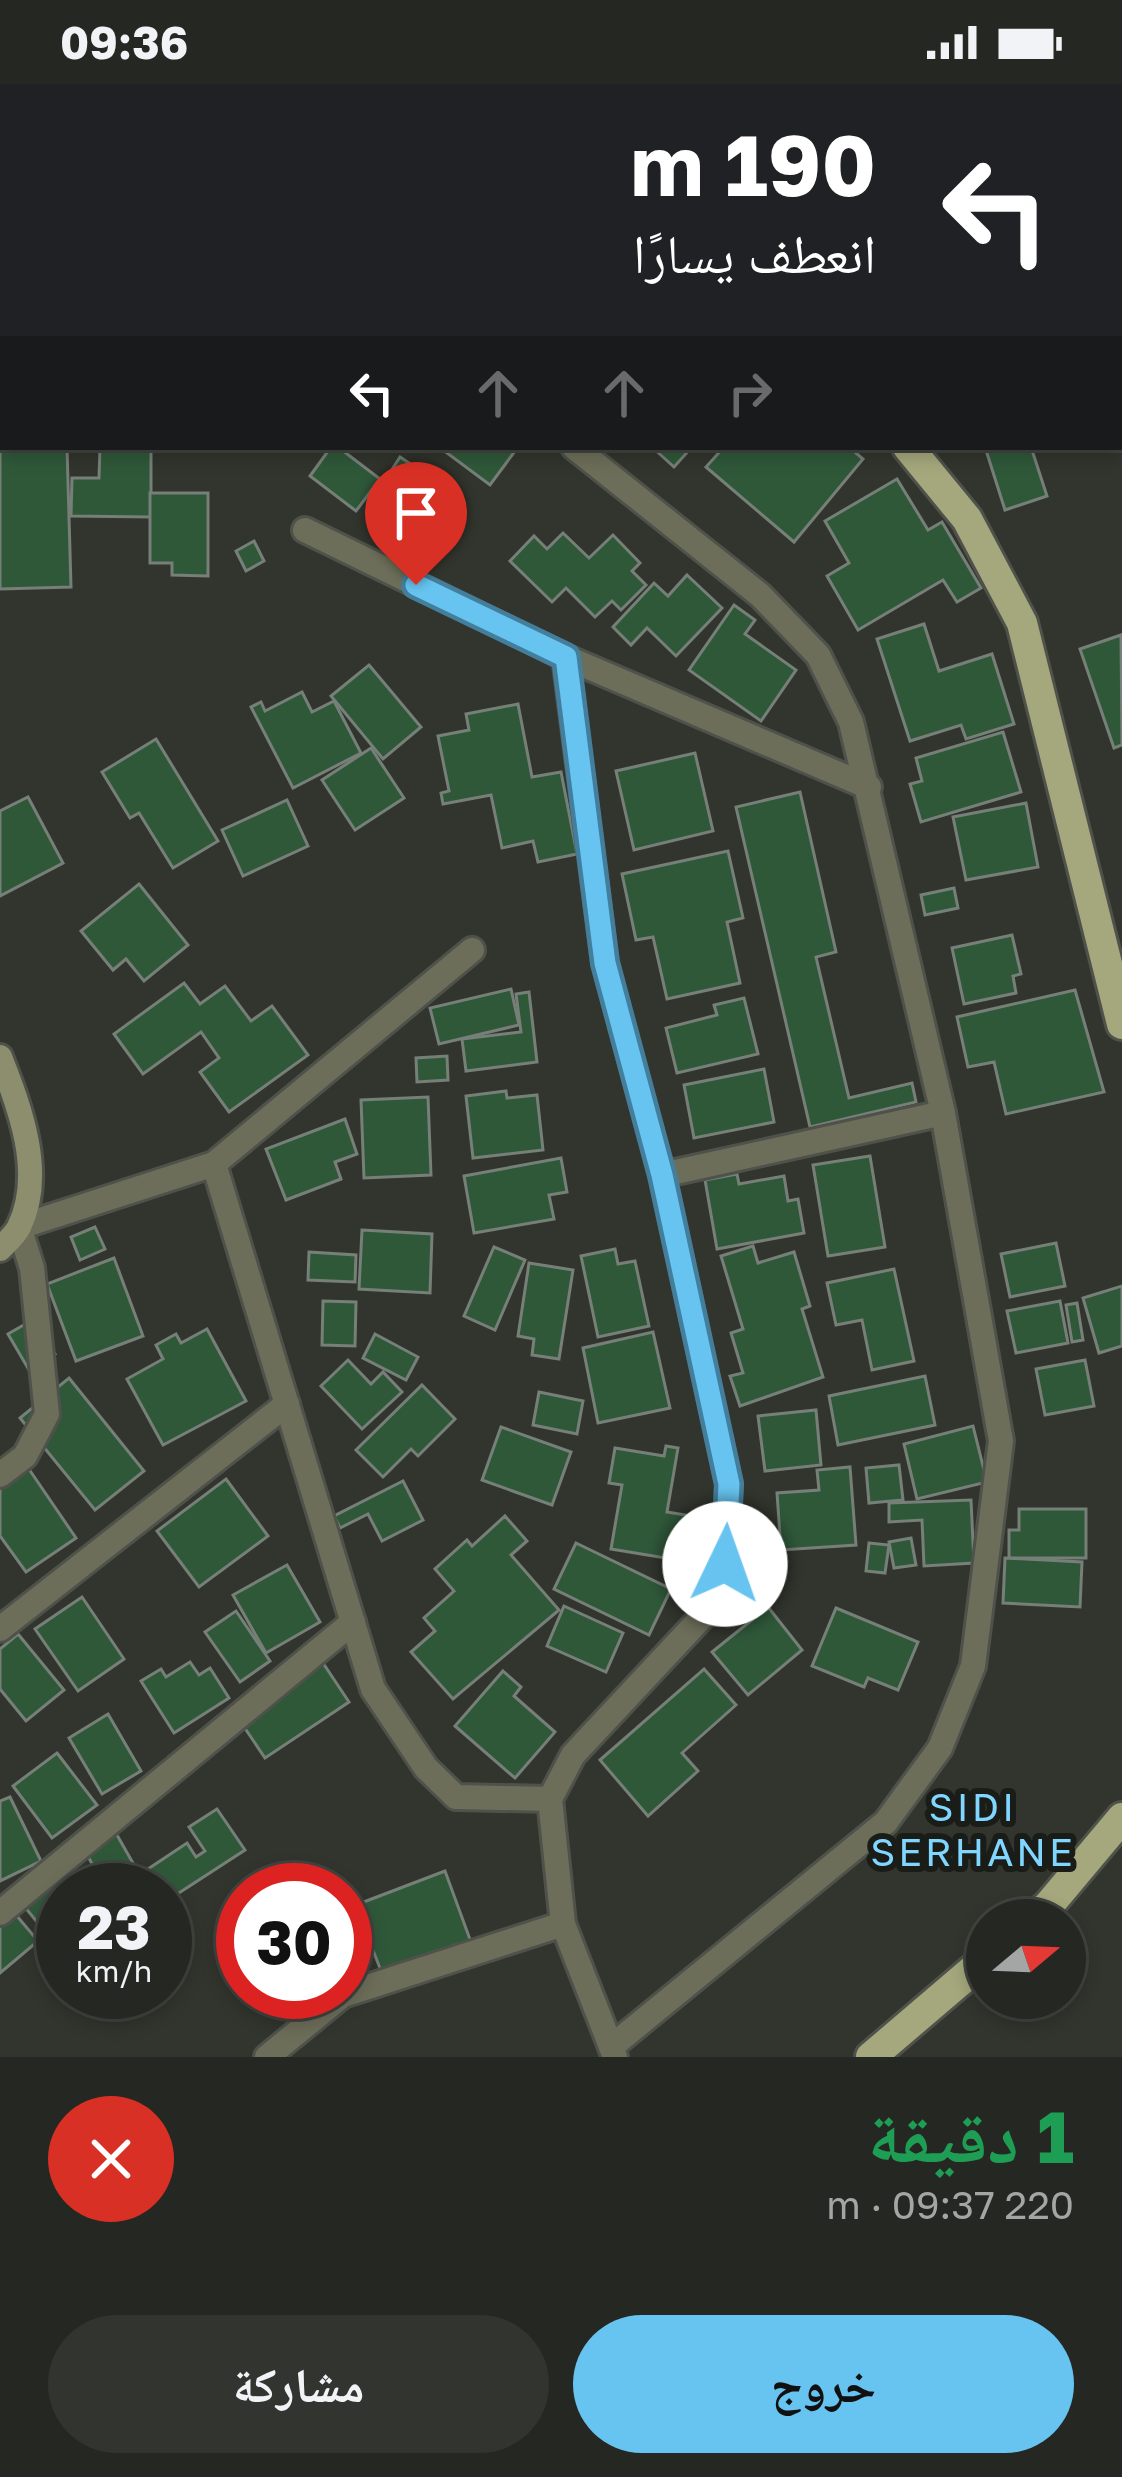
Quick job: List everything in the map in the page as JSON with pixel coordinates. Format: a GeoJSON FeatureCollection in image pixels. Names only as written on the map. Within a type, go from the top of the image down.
{"type":"FeatureCollection","features":[{"type":"Feature","properties":{"kind":"main road"},"geometry":{"type":"LineString","coordinates":[[910,450],[967,520],[1022,623],[1122,1024]]}},
{"type":"Feature","properties":{"kind":"main road"},"geometry":{"type":"LineString","coordinates":[[0,1057],[18,1104],[32,1169],[19,1227],[0,1249]]}},
{"type":"Feature","properties":{"kind":"main road"},"geometry":{"type":"LineString","coordinates":[[1054,1899],[1122,1818]]}},
{"type":"Feature","properties":{"kind":"main road"},"geometry":{"type":"LineString","coordinates":[[872,2057],[966,1976]]}},
{"type":"Feature","properties":{"kind":"street"},"geometry":{"type":"LineString","coordinates":[[566,657],[605,963],[662,1175],[729,1484],[725,1564],[702,1617],[573,1755],[550,1799],[562,1924],[613,2052],[886,1822],[940,1748],[973,1666],[1001,1441],[943,1113],[851,722],[818,655],[760,595],[578,450]]}},
{"type":"Feature","properties":{"kind":"street"},"geometry":{"type":"LineString","coordinates":[[304,530],[566,657],[868,787]]}},
{"type":"Feature","properties":{"kind":"street"},"geometry":{"type":"LineString","coordinates":[[0,1475],[25,1456],[47,1414],[32,1268],[19,1227],[214,1165],[472,950]]}},
{"type":"Feature","properties":{"kind":"street"},"geometry":{"type":"LineString","coordinates":[[662,1175],[943,1113]]}},
{"type":"Feature","properties":{"kind":"street"},"geometry":{"type":"LineString","coordinates":[[214,1165],[373,1689],[426,1768],[456,1796],[550,1799]]}},
{"type":"Feature","properties":{"kind":"street"},"geometry":{"type":"LineString","coordinates":[[0,1629],[287,1404]]}},
{"type":"Feature","properties":{"kind":"street"},"geometry":{"type":"LineString","coordinates":[[0,1913],[353,1622]]}},
{"type":"Feature","properties":{"kind":"street"},"geometry":{"type":"LineString","coordinates":[[268,2057],[343,1995],[562,1924]]}},
{"type":"Feature","properties":{"kind":"building"},"geometry":{"type":"Polygon","coordinates":[[[0,450],[67,450],[71,587],[0,589],[0,450]]]}},
{"type":"Feature","properties":{"kind":"building"},"geometry":{"type":"Polygon","coordinates":[[[100,450],[151,450],[151,517],[71,516],[72,478],[99,478],[100,450]]]}},
{"type":"Feature","properties":{"kind":"building"},"geometry":{"type":"Polygon","coordinates":[[[329,450],[342,450],[380,479],[356,511],[310,476],[329,450]]]}},
{"type":"Feature","properties":{"kind":"building"},"geometry":{"type":"Polygon","coordinates":[[[443,450],[516,450],[490,485],[443,450]]]}},
{"type":"Feature","properties":{"kind":"building"},"geometry":{"type":"Polygon","coordinates":[[[655,450],[689,450],[674,467],[655,450]]]}},
{"type":"Feature","properties":{"kind":"building"},"geometry":{"type":"Polygon","coordinates":[[[721,450],[852,450],[863,459],[794,542],[706,467],[721,450]]]}},
{"type":"Feature","properties":{"kind":"building"},"geometry":{"type":"Polygon","coordinates":[[[986,450],[1032,450],[1047,496],[1005,510],[986,450]]]}},
{"type":"Feature","properties":{"kind":"building"},"geometry":{"type":"Polygon","coordinates":[[[400,457],[421,471],[413,483],[440,500],[419,533],[371,502],[400,457]]]}},
{"type":"Feature","properties":{"kind":"building"},"geometry":{"type":"Polygon","coordinates":[[[897,479],[928,530],[942,522],[981,588],[957,602],[943,580],[858,630],[827,576],[849,563],[825,521],[897,479]]]}},
{"type":"Feature","properties":{"kind":"building"},"geometry":{"type":"Polygon","coordinates":[[[150,493],[208,493],[208,576],[172,575],[172,563],[150,563],[150,493]]]}},
{"type":"Feature","properties":{"kind":"building"},"geometry":{"type":"Polygon","coordinates":[[[563,533],[589,558],[613,535],[640,563],[632,571],[646,585],[621,610],[612,601],[595,617],[566,588],[552,602],[510,561],[534,536],[547,549],[563,533]]]}},
{"type":"Feature","properties":{"kind":"building"},"geometry":{"type":"Polygon","coordinates":[[[254,541],[264,561],[246,571],[236,551],[254,541]]]}},
{"type":"Feature","properties":{"kind":"building"},"geometry":{"type":"Polygon","coordinates":[[[687,575],[722,608],[676,656],[647,628],[631,645],[613,627],[654,583],[668,596],[687,575]]]}},
{"type":"Feature","properties":{"kind":"building"},"geometry":{"type":"Polygon","coordinates":[[[734,605],[755,620],[745,634],[796,670],[761,721],[689,670],[734,605]]]}},
{"type":"Feature","properties":{"kind":"building"},"geometry":{"type":"Polygon","coordinates":[[[924,624],[939,671],[992,654],[1014,724],[966,739],[961,725],[910,741],[877,639],[924,624]]]}},
{"type":"Feature","properties":{"kind":"building"},"geometry":{"type":"Polygon","coordinates":[[[1121,635],[1122,745],[1114,748],[1080,649],[1121,635]]]}},
{"type":"Feature","properties":{"kind":"building"},"geometry":{"type":"Polygon","coordinates":[[[369,665],[421,727],[383,759],[331,696],[369,665]]]}},
{"type":"Feature","properties":{"kind":"building"},"geometry":{"type":"Polygon","coordinates":[[[302,692],[312,712],[334,701],[361,753],[293,788],[251,707],[261,702],[265,711],[302,692]]]}},
{"type":"Feature","properties":{"kind":"building"},"geometry":{"type":"Polygon","coordinates":[[[518,704],[532,777],[561,772],[577,854],[538,862],[533,841],[502,848],[491,795],[443,804],[441,793],[449,791],[438,736],[469,730],[466,714],[518,704]]]}},
{"type":"Feature","properties":{"kind":"building"},"geometry":{"type":"Polygon","coordinates":[[[1003,732],[1021,792],[921,822],[910,784],[922,781],[916,758],[1003,732]]]}},
{"type":"Feature","properties":{"kind":"building"},"geometry":{"type":"Polygon","coordinates":[[[156,739],[218,841],[173,868],[139,813],[130,818],[102,772],[156,739]]]}},
{"type":"Feature","properties":{"kind":"building"},"geometry":{"type":"Polygon","coordinates":[[[371,748],[404,798],[355,830],[322,780],[371,748]]]}},
{"type":"Feature","properties":{"kind":"building"},"geometry":{"type":"Polygon","coordinates":[[[695,753],[713,831],[634,850],[616,771],[695,753]]]}},
{"type":"Feature","properties":{"kind":"building"},"geometry":{"type":"Polygon","coordinates":[[[800,792],[836,952],[816,957],[849,1098],[912,1083],[916,1102],[810,1127],[736,807],[800,792]]]}},
{"type":"Feature","properties":{"kind":"building"},"geometry":{"type":"Polygon","coordinates":[[[28,797],[63,863],[0,896],[0,811],[28,797]]]}},
{"type":"Feature","properties":{"kind":"building"},"geometry":{"type":"Polygon","coordinates":[[[287,800],[308,846],[243,876],[222,830],[287,800]]]}},
{"type":"Feature","properties":{"kind":"building"},"geometry":{"type":"Polygon","coordinates":[[[1026,803],[1038,867],[966,880],[953,817],[1026,803]]]}},
{"type":"Feature","properties":{"kind":"building"},"geometry":{"type":"Polygon","coordinates":[[[728,851],[743,918],[727,922],[740,983],[667,999],[653,937],[636,940],[622,874],[728,851]]]}},
{"type":"Feature","properties":{"kind":"building"},"geometry":{"type":"Polygon","coordinates":[[[139,884],[188,945],[144,981],[126,959],[113,970],[81,931],[139,884]]]}},
{"type":"Feature","properties":{"kind":"building"},"geometry":{"type":"Polygon","coordinates":[[[954,888],[958,908],[925,915],[921,895],[954,888]]]}},
{"type":"Feature","properties":{"kind":"building"},"geometry":{"type":"Polygon","coordinates":[[[1012,935],[1021,974],[1013,976],[1016,993],[964,1004],[952,948],[1012,935]]]}},
{"type":"Feature","properties":{"kind":"building"},"geometry":{"type":"Polygon","coordinates":[[[184,983],[200,1004],[225,986],[251,1021],[272,1006],[308,1055],[229,1112],[200,1072],[219,1058],[201,1032],[143,1074],[114,1034],[184,983]]]}},
{"type":"Feature","properties":{"kind":"building"},"geometry":{"type":"Polygon","coordinates":[[[511,989],[519,1025],[439,1044],[430,1008],[511,989]]]}},
{"type":"Feature","properties":{"kind":"building"},"geometry":{"type":"Polygon","coordinates":[[[1075,990],[1104,1092],[1006,1114],[994,1062],[968,1067],[957,1017],[1075,990]]]}},
{"type":"Feature","properties":{"kind":"building"},"geometry":{"type":"Polygon","coordinates":[[[529,992],[537,1062],[466,1071],[462,1039],[521,1032],[516,994],[529,992]]]}},
{"type":"Feature","properties":{"kind":"building"},"geometry":{"type":"Polygon","coordinates":[[[744,998],[758,1054],[677,1073],[666,1028],[717,1015],[714,1005],[744,998]]]}},
{"type":"Feature","properties":{"kind":"building"},"geometry":{"type":"Polygon","coordinates":[[[447,1056],[448,1080],[417,1082],[416,1058],[447,1056]]]}},
{"type":"Feature","properties":{"kind":"building"},"geometry":{"type":"Polygon","coordinates":[[[764,1069],[774,1122],[694,1138],[684,1085],[764,1069]]]}},
{"type":"Feature","properties":{"kind":"building"},"geometry":{"type":"Polygon","coordinates":[[[506,1091],[507,1098],[537,1095],[543,1150],[473,1158],[466,1096],[506,1091]]]}},
{"type":"Feature","properties":{"kind":"building"},"geometry":{"type":"Polygon","coordinates":[[[428,1097],[431,1175],[364,1178],[361,1100],[428,1097]]]}},
{"type":"Feature","properties":{"kind":"building"},"geometry":{"type":"Polygon","coordinates":[[[345,1119],[357,1154],[335,1162],[341,1179],[286,1200],[266,1149],[345,1119]]]}},
{"type":"Feature","properties":{"kind":"building"},"geometry":{"type":"Polygon","coordinates":[[[870,1156],[885,1247],[828,1256],[813,1165],[870,1156]]]}},
{"type":"Feature","properties":{"kind":"building"},"geometry":{"type":"Polygon","coordinates":[[[561,1158],[567,1192],[549,1195],[554,1219],[474,1233],[464,1176],[561,1158]]]}},
{"type":"Feature","properties":{"kind":"building"},"geometry":{"type":"Polygon","coordinates":[[[737,1174],[739,1184],[784,1176],[788,1201],[798,1199],[804,1233],[717,1249],[705,1180],[737,1174]]]}},
{"type":"Feature","properties":{"kind":"building"},"geometry":{"type":"Polygon","coordinates":[[[95,1227],[105,1249],[80,1260],[71,1237],[95,1227]]]}},
{"type":"Feature","properties":{"kind":"building"},"geometry":{"type":"Polygon","coordinates":[[[362,1230],[432,1234],[430,1293],[359,1289],[362,1230]]]}},
{"type":"Feature","properties":{"kind":"building"},"geometry":{"type":"Polygon","coordinates":[[[1056,1243],[1065,1286],[1010,1297],[1001,1254],[1056,1243]]]}},
{"type":"Feature","properties":{"kind":"building"},"geometry":{"type":"Polygon","coordinates":[[[753,1246],[758,1263],[794,1252],[810,1306],[802,1309],[823,1377],[740,1406],[730,1376],[743,1373],[731,1333],[743,1329],[721,1256],[753,1246]]]}},
{"type":"Feature","properties":{"kind":"building"},"geometry":{"type":"Polygon","coordinates":[[[494,1247],[525,1260],[495,1330],[464,1316],[494,1247]]]}},
{"type":"Feature","properties":{"kind":"building"},"geometry":{"type":"Polygon","coordinates":[[[615,1249],[618,1264],[635,1261],[649,1326],[598,1337],[581,1256],[615,1249]]]}},
{"type":"Feature","properties":{"kind":"building"},"geometry":{"type":"Polygon","coordinates":[[[309,1252],[356,1255],[355,1282],[308,1280],[309,1252]]]}},
{"type":"Feature","properties":{"kind":"building"},"geometry":{"type":"Polygon","coordinates":[[[114,1258],[143,1336],[76,1361],[47,1284],[114,1258]]]}},
{"type":"Feature","properties":{"kind":"building"},"geometry":{"type":"Polygon","coordinates":[[[529,1263],[573,1270],[559,1359],[532,1355],[534,1339],[518,1336],[529,1263]]]}},
{"type":"Feature","properties":{"kind":"building"},"geometry":{"type":"Polygon","coordinates":[[[894,1269],[914,1361],[872,1370],[862,1320],[836,1325],[827,1283],[894,1269]]]}},
{"type":"Feature","properties":{"kind":"building"},"geometry":{"type":"Polygon","coordinates":[[[1122,1286],[1122,1346],[1099,1353],[1083,1298],[1122,1286]]]}},
{"type":"Feature","properties":{"kind":"building"},"geometry":{"type":"Polygon","coordinates":[[[323,1301],[356,1302],[355,1346],[322,1345],[323,1301]]]}},
{"type":"Feature","properties":{"kind":"building"},"geometry":{"type":"Polygon","coordinates":[[[1060,1301],[1068,1343],[1016,1353],[1007,1311],[1060,1301]]]}},
{"type":"Feature","properties":{"kind":"building"},"geometry":{"type":"Polygon","coordinates":[[[1077,1303],[1083,1340],[1072,1342],[1066,1305],[1077,1303]]]}},
{"type":"Feature","properties":{"kind":"building"},"geometry":{"type":"Polygon","coordinates":[[[34,1319],[55,1354],[29,1370],[8,1334],[34,1319]]]}},
{"type":"Feature","properties":{"kind":"building"},"geometry":{"type":"Polygon","coordinates":[[[207,1329],[246,1401],[163,1445],[127,1379],[163,1359],[156,1345],[176,1334],[181,1343],[207,1329]]]}},
{"type":"Feature","properties":{"kind":"building"},"geometry":{"type":"Polygon","coordinates":[[[653,1332],[670,1408],[598,1423],[583,1348],[653,1332]]]}},
{"type":"Feature","properties":{"kind":"building"},"geometry":{"type":"Polygon","coordinates":[[[375,1334],[418,1357],[406,1380],[363,1358],[375,1334]]]}},
{"type":"Feature","properties":{"kind":"building"},"geometry":{"type":"Polygon","coordinates":[[[348,1360],[371,1384],[383,1372],[402,1392],[362,1429],[321,1386],[348,1360]]]}},
{"type":"Feature","properties":{"kind":"building"},"geometry":{"type":"Polygon","coordinates":[[[1085,1360],[1094,1406],[1045,1415],[1036,1369],[1085,1360]]]}},
{"type":"Feature","properties":{"kind":"building"},"geometry":{"type":"Polygon","coordinates":[[[925,1376],[935,1425],[838,1445],[829,1396],[925,1376]]]}},
{"type":"Feature","properties":{"kind":"building"},"geometry":{"type":"Polygon","coordinates":[[[69,1378],[144,1471],[95,1510],[20,1418],[69,1378]]]}},
{"type":"Feature","properties":{"kind":"building"},"geometry":{"type":"Polygon","coordinates":[[[422,1385],[455,1419],[418,1456],[411,1449],[383,1477],[356,1450],[422,1385]]]}},
{"type":"Feature","properties":{"kind":"building"},"geometry":{"type":"Polygon","coordinates":[[[539,1392],[583,1401],[577,1434],[533,1425],[539,1392]]]}},
{"type":"Feature","properties":{"kind":"building"},"geometry":{"type":"Polygon","coordinates":[[[816,1410],[821,1465],[765,1471],[758,1416],[816,1410]]]}},
{"type":"Feature","properties":{"kind":"building"},"geometry":{"type":"Polygon","coordinates":[[[973,1426],[987,1482],[917,1499],[904,1444],[973,1426]]]}},
{"type":"Feature","properties":{"kind":"building"},"geometry":{"type":"Polygon","coordinates":[[[501,1427],[571,1452],[552,1505],[482,1480],[501,1427]]]}},
{"type":"Feature","properties":{"kind":"building"},"geometry":{"type":"Polygon","coordinates":[[[666,1446],[678,1448],[667,1512],[704,1518],[696,1563],[611,1549],[622,1485],[609,1483],[615,1448],[664,1456],[666,1446]]]}},
{"type":"Feature","properties":{"kind":"building"},"geometry":{"type":"Polygon","coordinates":[[[20,1456],[76,1538],[26,1572],[0,1536],[0,1470],[20,1456]]]}},
{"type":"Feature","properties":{"kind":"building"},"geometry":{"type":"Polygon","coordinates":[[[899,1465],[903,1500],[869,1503],[866,1468],[899,1465]]]}},
{"type":"Feature","properties":{"kind":"building"},"geometry":{"type":"Polygon","coordinates":[[[850,1467],[856,1545],[781,1550],[777,1493],[819,1490],[817,1470],[850,1467]]]}},
{"type":"Feature","properties":{"kind":"building"},"geometry":{"type":"Polygon","coordinates":[[[226,1479],[268,1536],[199,1587],[157,1531],[226,1479]]]}},
{"type":"Feature","properties":{"kind":"building"},"geometry":{"type":"Polygon","coordinates":[[[403,1481],[423,1520],[382,1541],[368,1514],[340,1528],[334,1516],[403,1481]]]}},
{"type":"Feature","properties":{"kind":"building"},"geometry":{"type":"Polygon","coordinates":[[[971,1500],[974,1563],[924,1566],[922,1520],[889,1522],[889,1503],[971,1500]]]}},
{"type":"Feature","properties":{"kind":"building"},"geometry":{"type":"Polygon","coordinates":[[[1019,1509],[1086,1509],[1086,1558],[1009,1558],[1009,1530],[1019,1530],[1019,1509]]]}},
{"type":"Feature","properties":{"kind":"building"},"geometry":{"type":"Polygon","coordinates":[[[505,1516],[527,1541],[511,1555],[559,1610],[453,1699],[411,1652],[435,1631],[424,1618],[454,1591],[435,1569],[467,1540],[472,1546],[505,1516]]]}},
{"type":"Feature","properties":{"kind":"building"},"geometry":{"type":"Polygon","coordinates":[[[911,1538],[916,1565],[894,1568],[889,1542],[911,1538]]]}},
{"type":"Feature","properties":{"kind":"building"},"geometry":{"type":"Polygon","coordinates":[[[576,1543],[671,1589],[649,1635],[554,1589],[576,1543]]]}},
{"type":"Feature","properties":{"kind":"building"},"geometry":{"type":"Polygon","coordinates":[[[869,1543],[889,1545],[885,1573],[866,1571],[869,1543]]]}},
{"type":"Feature","properties":{"kind":"building"},"geometry":{"type":"Polygon","coordinates":[[[1005,1558],[1082,1562],[1080,1607],[1003,1603],[1005,1558]]]}},
{"type":"Feature","properties":{"kind":"building"},"geometry":{"type":"Polygon","coordinates":[[[287,1565],[320,1622],[266,1653],[233,1595],[287,1565]]]}},
{"type":"Feature","properties":{"kind":"building"},"geometry":{"type":"Polygon","coordinates":[[[82,1597],[124,1659],[78,1691],[35,1629],[82,1597]]]}},
{"type":"Feature","properties":{"kind":"building"},"geometry":{"type":"Polygon","coordinates":[[[564,1606],[623,1633],[606,1672],[547,1646],[564,1606]]]}},
{"type":"Feature","properties":{"kind":"building"},"geometry":{"type":"Polygon","coordinates":[[[768,1607],[802,1650],[748,1695],[712,1652],[768,1607]]]}},
{"type":"Feature","properties":{"kind":"building"},"geometry":{"type":"Polygon","coordinates":[[[836,1608],[918,1642],[898,1690],[868,1678],[864,1687],[812,1666],[836,1608]]]}},
{"type":"Feature","properties":{"kind":"building"},"geometry":{"type":"Polygon","coordinates":[[[236,1611],[270,1661],[240,1682],[205,1632],[236,1611]]]}},
{"type":"Feature","properties":{"kind":"building"},"geometry":{"type":"Polygon","coordinates":[[[18,1634],[64,1690],[26,1721],[0,1689],[0,1649],[18,1634]]]}},
{"type":"Feature","properties":{"kind":"building"},"geometry":{"type":"Polygon","coordinates":[[[315,1651],[349,1702],[265,1758],[238,1718],[315,1651]]]}},
{"type":"Feature","properties":{"kind":"building"},"geometry":{"type":"Polygon","coordinates":[[[190,1662],[199,1675],[210,1668],[229,1698],[174,1733],[141,1681],[161,1669],[166,1677],[190,1662]]]}},
{"type":"Feature","properties":{"kind":"building"},"geometry":{"type":"Polygon","coordinates":[[[704,1669],[736,1705],[682,1753],[698,1771],[648,1816],[600,1760],[704,1669]]]}},
{"type":"Feature","properties":{"kind":"building"},"geometry":{"type":"Polygon","coordinates":[[[503,1671],[521,1687],[514,1696],[555,1732],[515,1778],[455,1726],[503,1671]]]}},
{"type":"Feature","properties":{"kind":"building"},"geometry":{"type":"Polygon","coordinates":[[[108,1714],[141,1771],[102,1794],[69,1738],[108,1714]]]}},
{"type":"Feature","properties":{"kind":"building"},"geometry":{"type":"Polygon","coordinates":[[[57,1753],[97,1805],[52,1838],[13,1786],[57,1753]]]}},
{"type":"Feature","properties":{"kind":"building"},"geometry":{"type":"Polygon","coordinates":[[[10,1797],[41,1861],[0,1881],[0,1801],[10,1797]]]}},
{"type":"Feature","properties":{"kind":"building"},"geometry":{"type":"Polygon","coordinates":[[[217,1809],[245,1850],[225,1863],[216,1863],[216,1869],[192,1884],[192,1863],[157,1863],[187,1843],[196,1857],[205,1851],[189,1827],[217,1809]]]}},
{"type":"Feature","properties":{"kind":"building"},"geometry":{"type":"Polygon","coordinates":[[[113,1828],[133,1863],[92,1863],[82,1846],[113,1828]]]}},
{"type":"Feature","properties":{"kind":"building"},"geometry":{"type":"Polygon","coordinates":[[[445,1871],[475,1953],[387,1986],[372,1948],[372,1899],[445,1871]]]}},
{"type":"Feature","properties":{"kind":"building"},"geometry":{"type":"Polygon","coordinates":[[[36,1877],[36,1921],[15,1895],[36,1877]]]}},
{"type":"Feature","properties":{"kind":"building"},"geometry":{"type":"Polygon","coordinates":[[[6,1903],[36,1943],[0,1973],[0,1908],[6,1903]]]}},
{"type":"Feature","properties":{"kind":"district","name":"SIDI SERHANE"},"geometry":{"type":"Point","coordinates":[973,1830]}},
{"type":"Feature","properties":{"kind":"route"},"geometry":{"type":"LineString","coordinates":[[416,585],[566,657],[605,963],[662,1175],[729,1484],[725,1564]]}}]}
